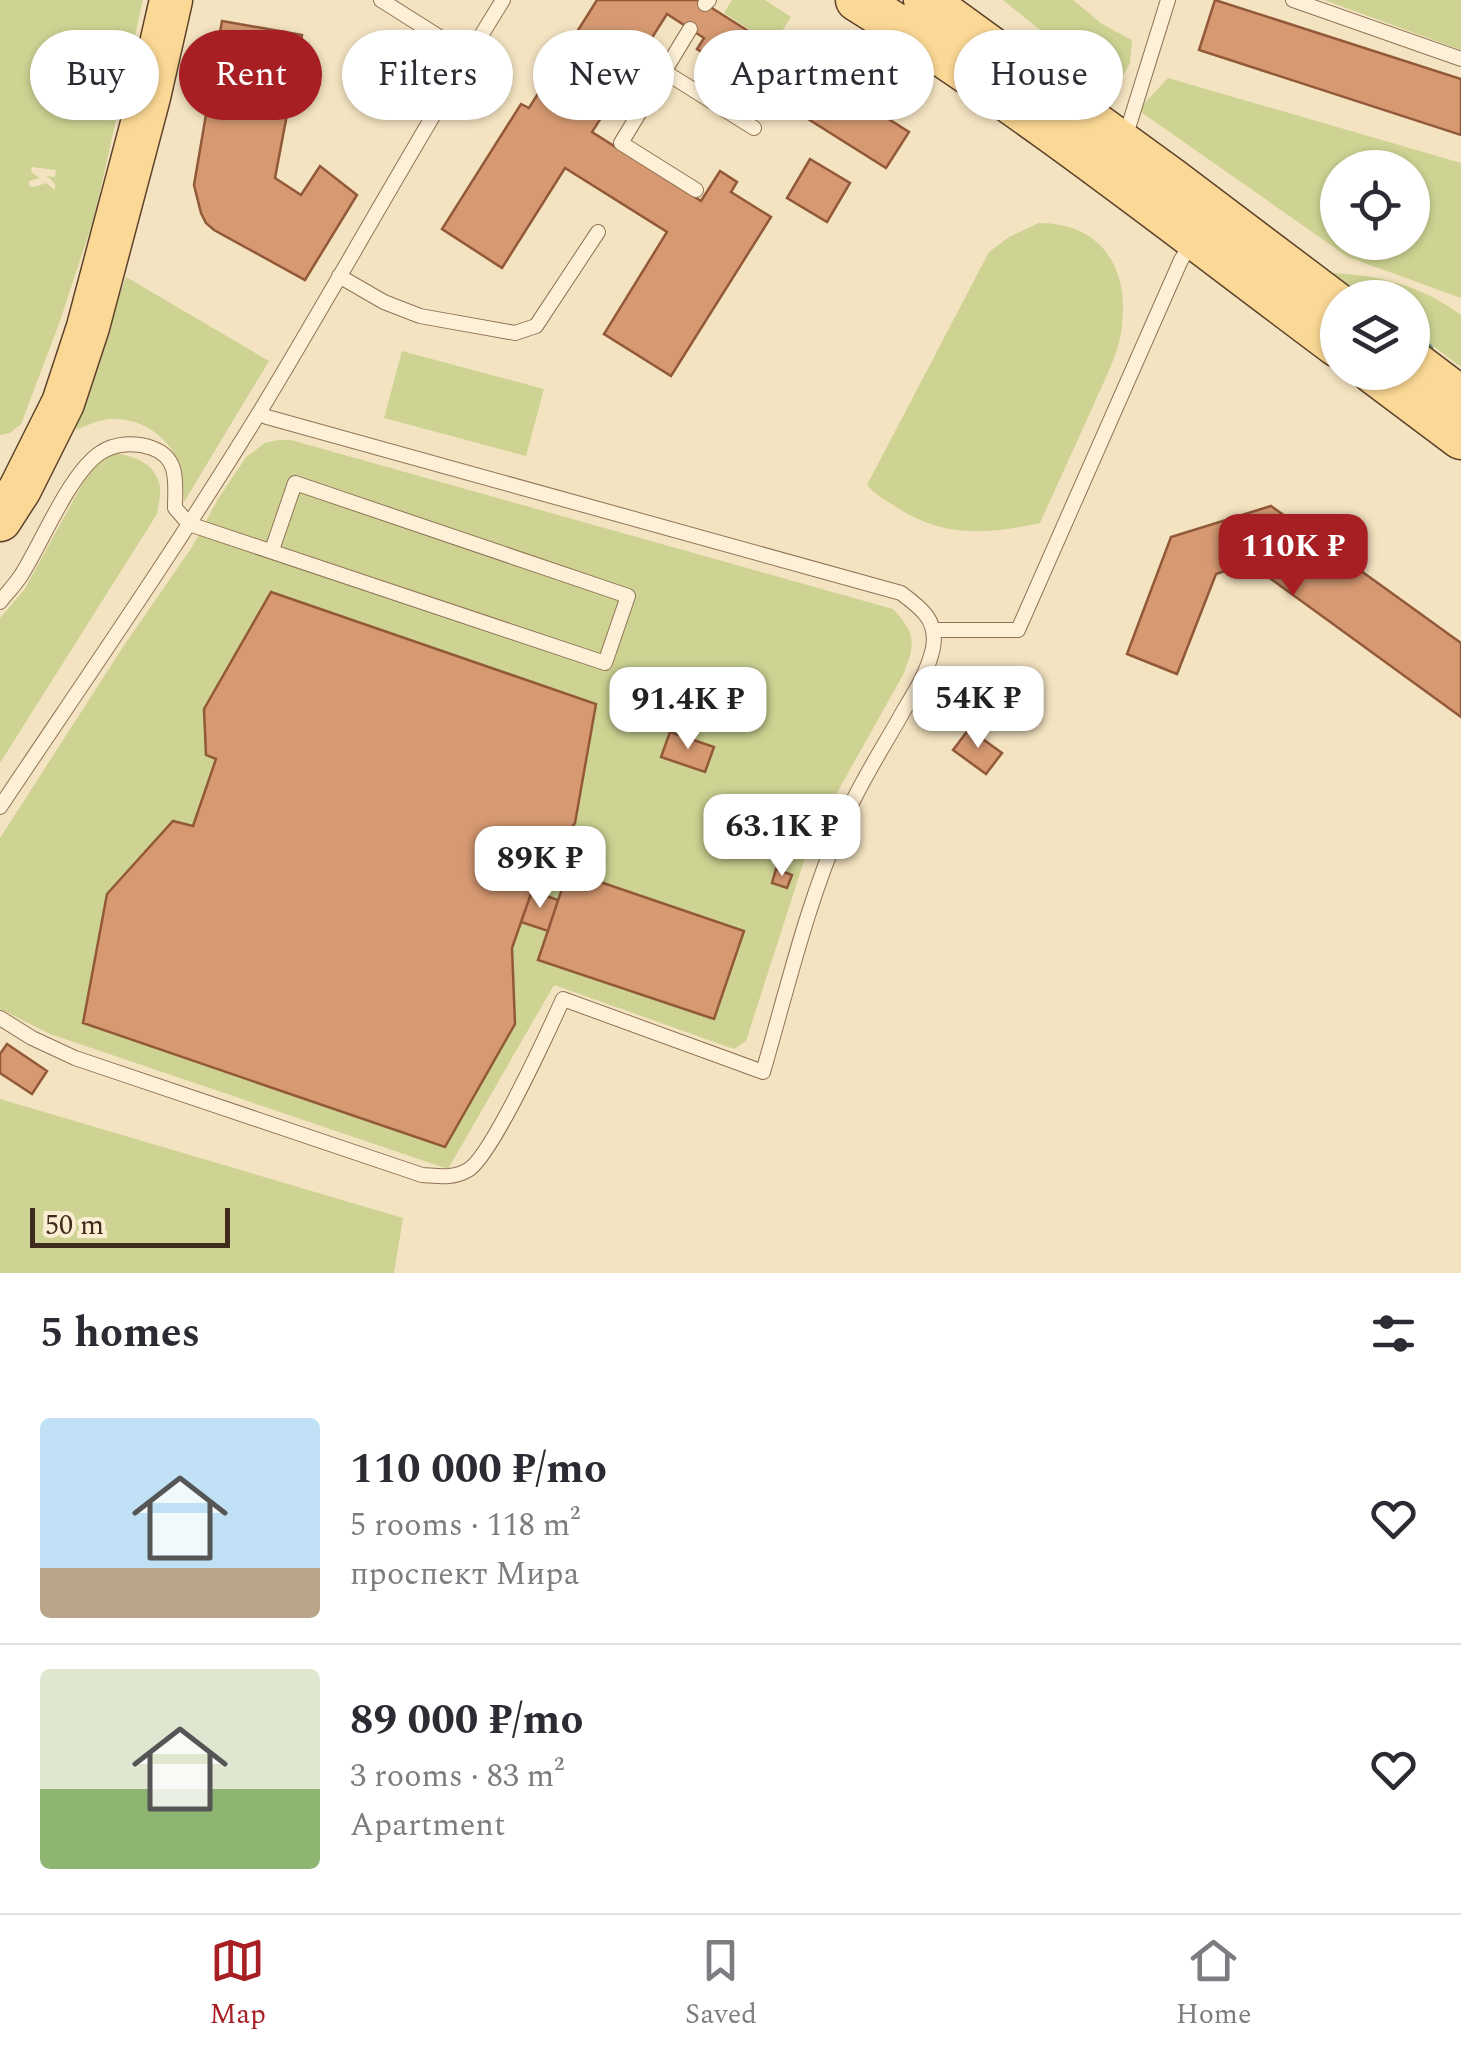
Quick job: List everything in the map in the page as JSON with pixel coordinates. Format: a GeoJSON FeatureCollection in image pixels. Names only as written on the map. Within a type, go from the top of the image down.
{"type":"FeatureCollection","features":[{"type":"Feature","properties":{"kind":"main road"},"geometry":{"type":"LineString","coordinates":[[0,452],[19,446],[35,426],[46,402],[73,323],[135,92],[155,0]]}},
{"type":"Feature","properties":{"kind":"main road"},"geometry":{"type":"LineString","coordinates":[[0,520],[63,403],[88,327],[171,0]]}},
{"type":"Feature","properties":{"kind":"main road"},"geometry":{"type":"LineString","coordinates":[[857,0],[1022,112],[1320,332]]}},
{"type":"Feature","properties":{"kind":"main road"},"geometry":{"type":"LineString","coordinates":[[925,0],[1320,292]]}},
{"type":"Feature","properties":{"kind":"main road"},"geometry":{"type":"LineString","coordinates":[[1430,375],[1461,398]]}},
{"type":"Feature","properties":{"kind":"main road"},"geometry":{"type":"LineString","coordinates":[[1397,390],[1461,438]]}},
{"type":"Feature","properties":{"kind":"lane"},"geometry":{"type":"LineString","coordinates":[[381,0],[428,30]]}},
{"type":"Feature","properties":{"kind":"lane"},"geometry":{"type":"LineString","coordinates":[[484,30],[503,0]]}},
{"type":"Feature","properties":{"kind":"lane"},"geometry":{"type":"LineString","coordinates":[[1123,144],[1168,0]]}},
{"type":"Feature","properties":{"kind":"lane"},"geometry":{"type":"LineString","coordinates":[[1293,0],[1461,59]]}},
{"type":"Feature","properties":{"kind":"lane"},"geometry":{"type":"LineString","coordinates":[[674,56],[690,28]]}},
{"type":"Feature","properties":{"kind":"lane"},"geometry":{"type":"LineString","coordinates":[[674,78],[754,128]]}},
{"type":"Feature","properties":{"kind":"lane"},"geometry":{"type":"LineString","coordinates":[[0,807],[259,413],[430,120]]}},
{"type":"Feature","properties":{"kind":"lane"},"geometry":{"type":"LineString","coordinates":[[635,120],[621,143],[696,190]]}},
{"type":"Feature","properties":{"kind":"lane"},"geometry":{"type":"LineString","coordinates":[[339,276],[384,302],[420,316],[515,333],[536,326],[598,232]]}},
{"type":"Feature","properties":{"kind":"lane"},"geometry":{"type":"LineString","coordinates":[[934,630],[1018,630],[1194,238]]}},
{"type":"Feature","properties":{"kind":"lane"},"geometry":{"type":"LineString","coordinates":[[0,1018],[74,1058],[422,1175],[451,1178],[472,1168],[495,1133],[563,999],[763,1072],[804,931],[841,826],[867,772],[925,674],[934,630],[925,612],[901,592],[259,413]]}},
{"type":"Feature","properties":{"kind":"lane"},"geometry":{"type":"LineString","coordinates":[[0,602],[19,578],[86,466],[100,453],[130,444],[161,452],[172,462],[176,478],[174,508],[189,524],[605,663],[628,596],[295,483],[272,550]]}},
{"type":"Feature","properties":{"kind":"green space"},"geometry":{"type":"Polygon","coordinates":[[[0,0],[143,0],[136,30],[30,30],[30,120],[116,120],[94,218],[60,321],[21,424],[0,435],[0,0]],[[32,167],[31,172],[40,178],[29,181],[29,186],[46,183],[55,190],[47,176],[55,177],[56,170],[32,167]]]}},
{"type":"Feature","properties":{"kind":"green space"},"geometry":{"type":"Polygon","coordinates":[[[732,0],[765,0],[791,17],[783,30],[750,30],[724,13],[732,0]]]}},
{"type":"Feature","properties":{"kind":"green space"},"geometry":{"type":"Polygon","coordinates":[[[1003,0],[1073,0],[1113,30],[1040,30],[1003,0]]]}},
{"type":"Feature","properties":{"kind":"green space"},"geometry":{"type":"Polygon","coordinates":[[[1324,0],[1461,0],[1461,50],[1324,0]]]}},
{"type":"Feature","properties":{"kind":"green space"},"geometry":{"type":"Polygon","coordinates":[[[1123,35],[1132,40],[1130,63],[1123,75],[1123,35]]]}},
{"type":"Feature","properties":{"kind":"green space"},"geometry":{"type":"Polygon","coordinates":[[[1168,78],[1416,150],[1320,150],[1320,237],[1138,110],[1168,78]]]}},
{"type":"Feature","properties":{"kind":"green space"},"geometry":{"type":"Polygon","coordinates":[[[1430,154],[1461,163],[1461,298],[1430,287],[1430,280],[1411,280],[1356,260],[1430,260],[1430,154]]]}},
{"type":"Feature","properties":{"kind":"green space"},"geometry":{"type":"Polygon","coordinates":[[[1039,223],[1079,231],[1106,252],[1115,267],[1123,304],[1121,335],[1107,375],[1040,523],[964,531],[911,516],[867,485],[989,252],[1039,223]]]}},
{"type":"Feature","properties":{"kind":"green space"},"geometry":{"type":"Polygon","coordinates":[[[1332,273],[1384,280],[1342,280],[1332,273]]]}},
{"type":"Feature","properties":{"kind":"green space"},"geometry":{"type":"Polygon","coordinates":[[[126,277],[269,361],[184,502],[178,462],[156,433],[135,422],[111,419],[76,430],[97,355],[126,277]]]}},
{"type":"Feature","properties":{"kind":"green space"},"geometry":{"type":"Polygon","coordinates":[[[1430,296],[1461,315],[1461,367],[1430,344],[1430,296]]]}},
{"type":"Feature","properties":{"kind":"green space"},"geometry":{"type":"Polygon","coordinates":[[[402,351],[544,389],[526,456],[384,418],[402,351]]]}},
{"type":"Feature","properties":{"kind":"green space"},"geometry":{"type":"Polygon","coordinates":[[[291,440],[893,609],[901,618],[912,640],[907,665],[811,839],[746,1041],[734,1049],[554,985],[448,1169],[50,1034],[0,1009],[0,838],[192,547],[246,457],[265,443],[291,440]]]}},
{"type":"Feature","properties":{"kind":"green space"},"geometry":{"type":"Polygon","coordinates":[[[114,453],[136,459],[154,472],[160,487],[157,514],[0,763],[0,618],[24,590],[91,468],[114,453]]]}},
{"type":"Feature","properties":{"kind":"green space"},"geometry":{"type":"Polygon","coordinates":[[[0,1099],[403,1218],[394,1273],[0,1273],[0,1099]]]}},
{"type":"Feature","properties":{"kind":"building"},"geometry":{"type":"Polygon","coordinates":[[[597,0],[699,0],[747,30],[694,32],[667,14],[657,30],[578,30],[597,0]]]}},
{"type":"Feature","properties":{"kind":"building"},"geometry":{"type":"Polygon","coordinates":[[[1215,0],[1461,79],[1461,135],[1199,50],[1215,0]]]}},
{"type":"Feature","properties":{"kind":"building"},"geometry":{"type":"Polygon","coordinates":[[[222,21],[273,30],[220,30],[222,21]]]}},
{"type":"Feature","properties":{"kind":"building"},"geometry":{"type":"Polygon","coordinates":[[[533,102],[533,120],[600,120],[592,132],[701,201],[720,171],[737,182],[731,192],[771,217],[671,376],[604,334],[667,232],[565,168],[502,268],[442,229],[521,104],[529,108],[533,102]]]}},
{"type":"Feature","properties":{"kind":"building"},"geometry":{"type":"Polygon","coordinates":[[[205,120],[286,120],[275,178],[301,195],[320,166],[357,195],[305,280],[214,230],[201,213],[194,185],[205,120]]]}},
{"type":"Feature","properties":{"kind":"building"},"geometry":{"type":"Polygon","coordinates":[[[810,120],[890,120],[909,132],[886,168],[810,120]]]}},
{"type":"Feature","properties":{"kind":"building"},"geometry":{"type":"Polygon","coordinates":[[[810,159],[850,183],[827,222],[787,198],[810,159]]]}},
{"type":"Feature","properties":{"kind":"building"},"geometry":{"type":"Polygon","coordinates":[[[1271,506],[1461,643],[1461,717],[1249,563],[1216,574],[1177,674],[1127,654],[1171,537],[1271,506]]]}},
{"type":"Feature","properties":{"kind":"building"},"geometry":{"type":"Polygon","coordinates":[[[271,592],[596,704],[575,823],[540,868],[512,948],[515,1024],[445,1147],[83,1023],[107,894],[173,821],[193,826],[216,759],[206,755],[204,709],[271,592]]]}},
{"type":"Feature","properties":{"kind":"building"},"geometry":{"type":"Polygon","coordinates":[[[969,729],[1002,753],[986,774],[953,750],[969,729]]]}},
{"type":"Feature","properties":{"kind":"building"},"geometry":{"type":"Polygon","coordinates":[[[670,732],[714,747],[705,772],[661,757],[670,732]]]}},
{"type":"Feature","properties":{"kind":"building"},"geometry":{"type":"Polygon","coordinates":[[[776,869],[792,875],[787,888],[772,883],[776,869]]]}},
{"type":"Feature","properties":{"kind":"building"},"geometry":{"type":"Polygon","coordinates":[[[568,871],[744,931],[714,1019],[538,960],[568,871]]]}},
{"type":"Feature","properties":{"kind":"building"},"geometry":{"type":"Polygon","coordinates":[[[532,891],[558,900],[548,931],[521,922],[532,891]]]}},
{"type":"Feature","properties":{"kind":"building"},"geometry":{"type":"Polygon","coordinates":[[[7,1044],[47,1071],[32,1094],[0,1073],[0,1054],[7,1044]]]}}]}
